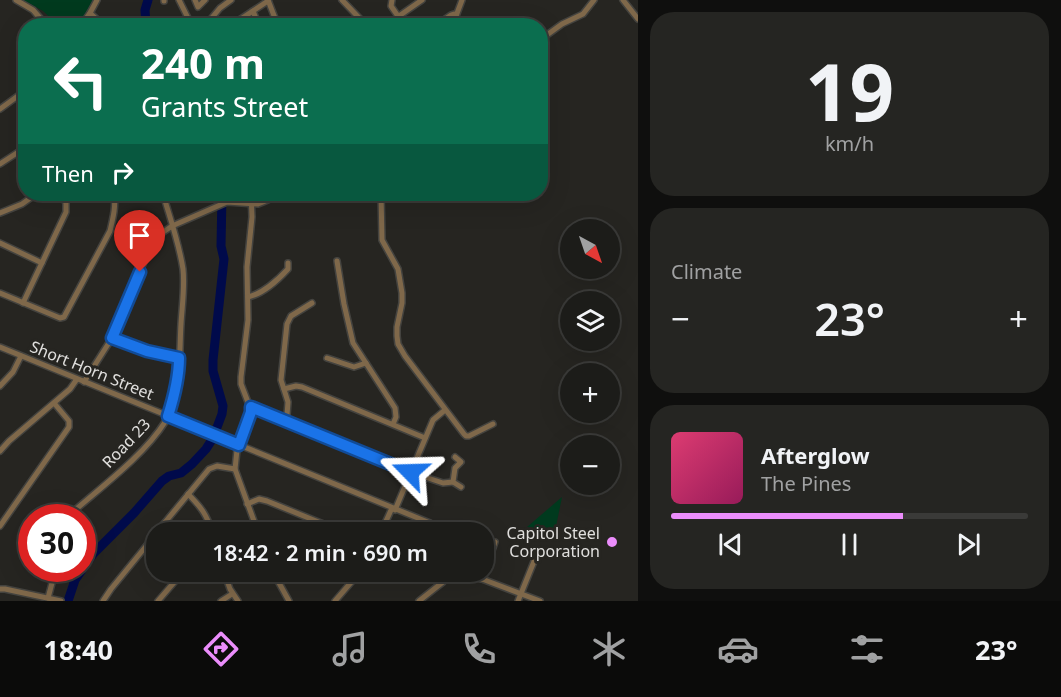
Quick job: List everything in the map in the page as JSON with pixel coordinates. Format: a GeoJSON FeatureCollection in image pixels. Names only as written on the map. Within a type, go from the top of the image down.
{"type":"FeatureCollection","features":[{"type":"Feature","properties":{"kind":"street"},"geometry":{"type":"LineString","coordinates":[[87,18],[97,0]]}},
{"type":"Feature","properties":{"kind":"street"},"geometry":{"type":"LineString","coordinates":[[179,0],[188,18]]}},
{"type":"Feature","properties":{"kind":"street"},"geometry":{"type":"LineString","coordinates":[[195,0],[198,8],[205,0]]}},
{"type":"Feature","properties":{"kind":"street"},"geometry":{"type":"LineString","coordinates":[[212,18],[231,0]]}},
{"type":"Feature","properties":{"kind":"street"},"geometry":{"type":"LineString","coordinates":[[242,18],[268,0],[275,18]]}},
{"type":"Feature","properties":{"kind":"street"},"geometry":{"type":"LineString","coordinates":[[342,0],[359,18]]}},
{"type":"Feature","properties":{"kind":"street"},"geometry":{"type":"LineString","coordinates":[[392,0],[391,6],[399,16],[422,0]]}},
{"type":"Feature","properties":{"kind":"street"},"geometry":{"type":"LineString","coordinates":[[447,18],[454,14],[456,16],[462,0]]}},
{"type":"Feature","properties":{"kind":"street"},"geometry":{"type":"LineString","coordinates":[[548,34],[562,24],[583,14],[594,0]]}},
{"type":"Feature","properties":{"kind":"street"},"geometry":{"type":"LineString","coordinates":[[623,0],[638,19]]}},
{"type":"Feature","properties":{"kind":"street"},"geometry":{"type":"LineString","coordinates":[[16,1],[33,10],[40,18]]}},
{"type":"Feature","properties":{"kind":"street"},"geometry":{"type":"LineString","coordinates":[[253,11],[256,18]]}},
{"type":"Feature","properties":{"kind":"street"},"geometry":{"type":"LineString","coordinates":[[90,13],[95,18]]}},
{"type":"Feature","properties":{"kind":"street"},"geometry":{"type":"LineString","coordinates":[[0,109],[18,96]]}},
{"type":"Feature","properties":{"kind":"street"},"geometry":{"type":"LineString","coordinates":[[0,164],[18,152]]}},
{"type":"Feature","properties":{"kind":"street"},"geometry":{"type":"LineString","coordinates":[[0,213],[26,201]]}},
{"type":"Feature","properties":{"kind":"street"},"geometry":{"type":"LineString","coordinates":[[23,303],[66,212],[65,201]]}},
{"type":"Feature","properties":{"kind":"street"},"geometry":{"type":"LineString","coordinates":[[0,293],[63,319],[110,231],[115,201]]}},
{"type":"Feature","properties":{"kind":"street","name":"Road 23"},"geometry":{"type":"LineString","coordinates":[[82,504],[157,433],[168,416],[175,393],[179,368],[184,282],[181,256],[165,201]]}},
{"type":"Feature","properties":{"kind":"street"},"geometry":{"type":"LineString","coordinates":[[252,201],[247,267],[247,328],[241,384],[251,412],[239,445],[235,469],[254,522]]}},
{"type":"Feature","properties":{"kind":"street"},"geometry":{"type":"LineString","coordinates":[[84,382],[112,338],[149,250],[159,235],[172,226],[227,202],[252,204],[265,201]]}},
{"type":"Feature","properties":{"kind":"street"},"geometry":{"type":"LineString","coordinates":[[381,201],[382,240],[398,270],[402,293],[397,327],[398,344],[401,350],[466,436],[493,424]]}},
{"type":"Feature","properties":{"kind":"street"},"geometry":{"type":"LineString","coordinates":[[0,243],[42,263]]}},
{"type":"Feature","properties":{"kind":"street"},"geometry":{"type":"LineString","coordinates":[[337,261],[353,343],[395,408],[396,417],[393,424]]}},
{"type":"Feature","properties":{"kind":"street"},"geometry":{"type":"LineString","coordinates":[[248,297],[258,293],[288,267]]}},
{"type":"Feature","properties":{"kind":"street"},"geometry":{"type":"LineString","coordinates":[[284,421],[288,402],[281,380],[287,324],[291,316],[312,303]]}},
{"type":"Feature","properties":{"kind":"street"},"geometry":{"type":"LineString","coordinates":[[112,338],[147,351],[179,358]]}},
{"type":"Feature","properties":{"kind":"street","name":"Short Horn Street"},"geometry":{"type":"LineString","coordinates":[[0,347],[427,522]]}},
{"type":"Feature","properties":{"kind":"street"},"geometry":{"type":"LineString","coordinates":[[0,386],[13,372],[21,356]]}},
{"type":"Feature","properties":{"kind":"street"},"geometry":{"type":"LineString","coordinates":[[327,358],[354,367],[366,363]]}},
{"type":"Feature","properties":{"kind":"street"},"geometry":{"type":"LineString","coordinates":[[0,451],[70,389],[77,379]]}},
{"type":"Feature","properties":{"kind":"street"},"geometry":{"type":"LineString","coordinates":[[284,389],[302,387],[425,438]]}},
{"type":"Feature","properties":{"kind":"street"},"geometry":{"type":"LineString","coordinates":[[0,526],[68,431],[69,421],[54,403]]}},
{"type":"Feature","properties":{"kind":"street"},"geometry":{"type":"LineString","coordinates":[[251,407],[410,472],[443,483],[453,482],[461,487]]}},
{"type":"Feature","properties":{"kind":"street"},"geometry":{"type":"LineString","coordinates":[[386,522],[434,419],[445,410]]}},
{"type":"Feature","properties":{"kind":"street"},"geometry":{"type":"LineString","coordinates":[[453,482],[455,468],[461,462],[455,457]]}},
{"type":"Feature","properties":{"kind":"street"},"geometry":{"type":"LineString","coordinates":[[166,522],[211,468],[217,466],[235,469]]}},
{"type":"Feature","properties":{"kind":"street"},"geometry":{"type":"LineString","coordinates":[[188,494],[205,513],[209,522]]}},
{"type":"Feature","properties":{"kind":"street"},"geometry":{"type":"LineString","coordinates":[[247,504],[259,499],[267,501],[318,522]]}},
{"type":"Feature","properties":{"kind":"street"},"geometry":{"type":"LineString","coordinates":[[103,601],[146,546]]}},
{"type":"Feature","properties":{"kind":"street"},"geometry":{"type":"LineString","coordinates":[[518,601],[537,554]]}},
{"type":"Feature","properties":{"kind":"street"},"geometry":{"type":"LineString","coordinates":[[48,598],[52,582]]}},
{"type":"Feature","properties":{"kind":"street"},"geometry":{"type":"LineString","coordinates":[[158,601],[174,582]]}},
{"type":"Feature","properties":{"kind":"street"},"geometry":{"type":"LineString","coordinates":[[228,582],[232,594],[238,601]]}},
{"type":"Feature","properties":{"kind":"street"},"geometry":{"type":"LineString","coordinates":[[279,582],[289,601]]}},
{"type":"Feature","properties":{"kind":"street"},"geometry":{"type":"LineString","coordinates":[[335,601],[351,582]]}},
{"type":"Feature","properties":{"kind":"street"},"geometry":{"type":"LineString","coordinates":[[419,601],[444,582]]}},
{"type":"Feature","properties":{"kind":"street"},"geometry":{"type":"LineString","coordinates":[[490,582],[540,601]]}},
{"type":"Feature","properties":{"kind":"street"},"geometry":{"type":"LineString","coordinates":[[0,589],[5,588],[61,601]]}},
{"type":"Feature","properties":{"kind":"street"},"geometry":{"type":"LineString","coordinates":[[221,601],[232,594]]}},
{"type":"Feature","properties":{"kind":"green space"},"geometry":{"type":"Polygon","coordinates":[[[23,0],[93,0],[83,18],[50,18],[23,0]]]}},
{"type":"Feature","properties":{"kind":"green space"},"geometry":{"type":"Polygon","coordinates":[[[562,497],[553,541],[527,527],[562,497]]]}},
{"type":"Feature","properties":{"kind":"waterway"},"geometry":{"type":"LineString","coordinates":[[146,18],[148,0]]}},
{"type":"Feature","properties":{"kind":"waterway"},"geometry":{"type":"LineString","coordinates":[[68,601],[75,580],[94,553],[162,481],[169,476],[181,473],[192,464],[213,438],[223,406],[213,371],[224,259],[221,246],[222,201]]}},
{"type":"Feature","properties":{"kind":"place","name":"Capitol Steel Corporation"},"geometry":{"type":"Point","coordinates":[612,542]}},
{"type":"Feature","properties":{"kind":"route"},"geometry":{"type":"LineString","coordinates":[[140,272],[112,338],[158,355],[179,358],[175,393],[168,416],[239,445],[251,407],[410,472]]}}]}
